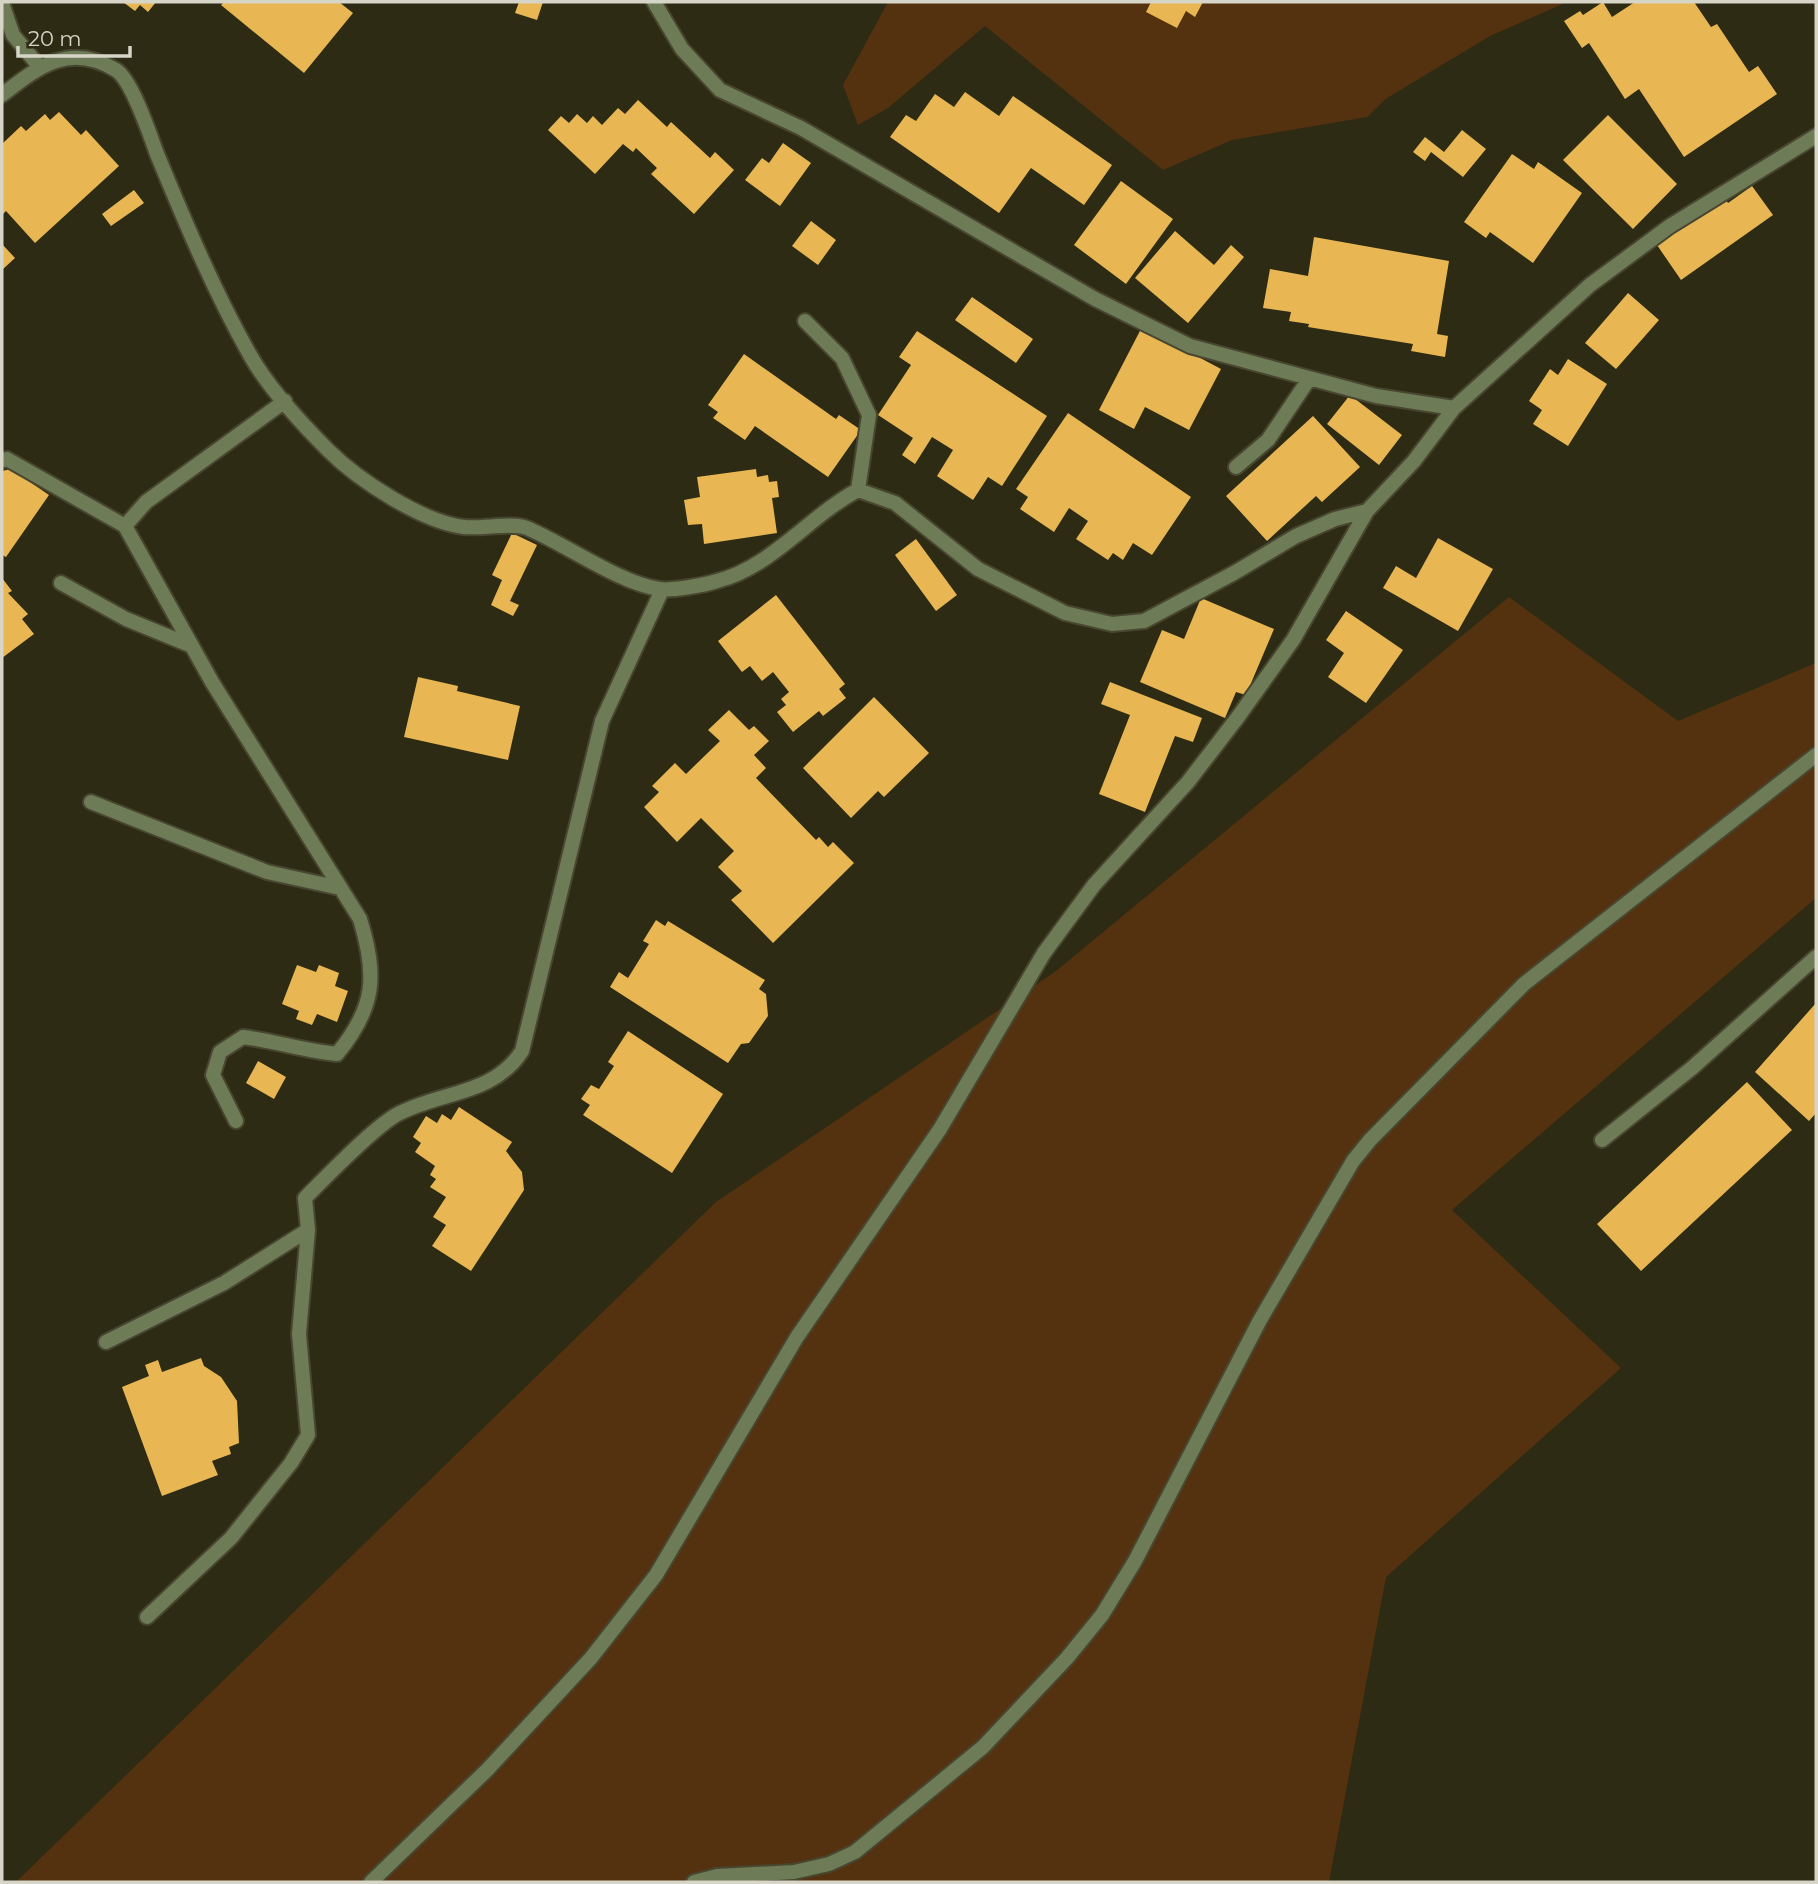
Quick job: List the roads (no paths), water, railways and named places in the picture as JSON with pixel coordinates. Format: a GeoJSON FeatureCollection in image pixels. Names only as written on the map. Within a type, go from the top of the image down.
{"type":"FeatureCollection","features":[{"type":"Feature","properties":{"kind":"street"},"geometry":{"type":"LineString","coordinates":[[654,2],[682,48],[720,90],[802,128],[1095,299],[1190,346],[1376,396],[1454,408]]}},
{"type":"Feature","properties":{"kind":"street"},"geometry":{"type":"LineString","coordinates":[[2,3],[13,36],[39,66]]}},
{"type":"Feature","properties":{"kind":"street"},"geometry":{"type":"LineString","coordinates":[[2,95],[39,66],[60,59],[88,57],[120,72],[190,233],[252,358],[329,452],[379,489],[430,519],[481,528],[520,525],[633,582],[662,590],[719,581],[747,571],[832,504],[858,490],[895,503],[978,569],[1065,613],[1112,624],[1144,621],[1296,536],[1335,519],[1367,511]]}},
{"type":"Feature","properties":{"kind":"street"},"geometry":{"type":"LineString","coordinates":[[371,1882],[487,1770],[591,1658],[656,1575],[797,1337],[940,1129],[1044,953],[1094,886],[1188,782],[1238,717],[1293,640],[1367,511],[1413,461],[1454,408],[1590,285],[1670,226],[1816,136]]}},
{"type":"Feature","properties":{"kind":"street"},"geometry":{"type":"LineString","coordinates":[[805,321],[842,358],[869,415],[858,490]]}},
{"type":"Feature","properties":{"kind":"street"},"geometry":{"type":"LineString","coordinates":[[1236,467],[1268,440],[1310,379]]}},
{"type":"Feature","properties":{"kind":"street"},"geometry":{"type":"LineString","coordinates":[[125,526],[146,502],[285,401]]}},
{"type":"Feature","properties":{"kind":"street"},"geometry":{"type":"LineString","coordinates":[[2,460],[7,459],[125,526],[192,646],[359,919],[372,958],[369,996],[356,1032],[337,1054],[303,1051],[270,1040],[243,1037],[220,1052],[213,1075],[236,1121]]}},
{"type":"Feature","properties":{"kind":"street"},"geometry":{"type":"LineString","coordinates":[[61,583],[127,619],[192,646]]}},
{"type":"Feature","properties":{"kind":"street"},"geometry":{"type":"LineString","coordinates":[[146,1617],[253,1513],[291,1463],[308,1435],[299,1334],[308,1230],[305,1198],[396,1116],[493,1081],[511,1068],[522,1051],[603,721],[662,590]]}},
{"type":"Feature","properties":{"kind":"street"},"geometry":{"type":"LineString","coordinates":[[694,1882],[717,1876],[772,1875],[830,1864],[855,1852],[983,1748],[1102,1615],[1135,1561],[1259,1320],[1353,1161],[1370,1140],[1524,984],[1816,755]]}},
{"type":"Feature","properties":{"kind":"street"},"geometry":{"type":"LineString","coordinates":[[91,802],[267,872],[340,888]]}},
{"type":"Feature","properties":{"kind":"street"},"geometry":{"type":"LineString","coordinates":[[1602,1140],[1692,1068],[1816,957]]}},
{"type":"Feature","properties":{"kind":"street"},"geometry":{"type":"LineString","coordinates":[[106,1342],[225,1283],[308,1230]]}}]}
